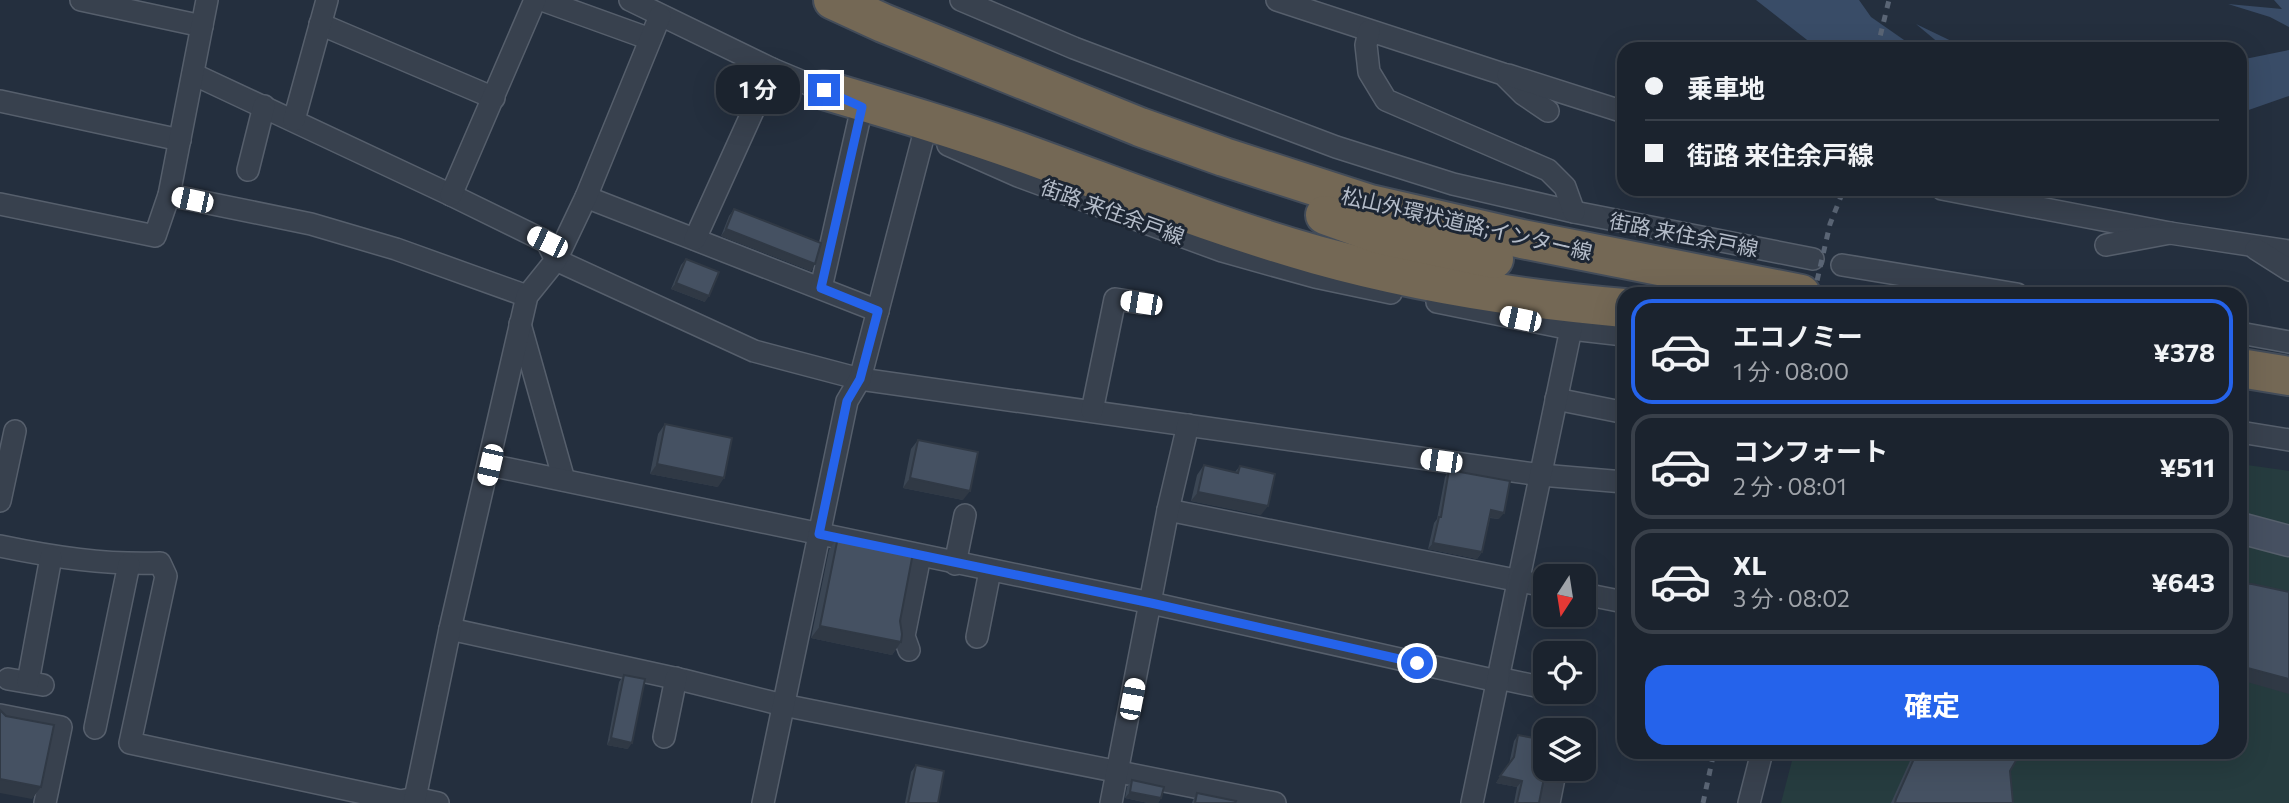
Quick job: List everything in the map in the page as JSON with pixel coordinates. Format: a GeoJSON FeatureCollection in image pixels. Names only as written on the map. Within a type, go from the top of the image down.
{"type":"FeatureCollection","features":[{"type":"Feature","properties":{"kind":"highway","name":"松山外環状道路;インター線"},"geometry":{"type":"LineString","coordinates":[[833,0],[883,23],[1140,127],[1370,204],[1522,239],[1672,282],[1807,277]]}},
{"type":"Feature","properties":{"kind":"highway"},"geometry":{"type":"LineString","coordinates":[[895,0],[965,32],[1239,140],[1372,188],[1672,282]]}},
{"type":"Feature","properties":{"kind":"highway"},"geometry":{"type":"LineString","coordinates":[[824,90],[929,121],[1190,215],[1317,255],[1400,276],[1495,295],[1617,307]]}},
{"type":"Feature","properties":{"kind":"highway"},"geometry":{"type":"LineString","coordinates":[[2247,369],[2289,376]]}},
{"type":"Feature","properties":{"kind":"highway"},"geometry":{"type":"LineString","coordinates":[[2247,379],[2289,384]]}},
{"type":"Feature","properties":{"kind":"street"},"geometry":{"type":"LineString","coordinates":[[82,0],[202,26]]}},
{"type":"Feature","properties":{"kind":"street"},"geometry":{"type":"LineString","coordinates":[[0,204],[156,236],[169,195],[207,0]]}},
{"type":"Feature","properties":{"kind":"street"},"geometry":{"type":"LineString","coordinates":[[294,120],[327,0]]}},
{"type":"Feature","properties":{"kind":"street"},"geometry":{"type":"LineString","coordinates":[[452,195],[535,0]]}},
{"type":"Feature","properties":{"kind":"street"},"geometry":{"type":"LineString","coordinates":[[542,0],[650,39]]}},
{"type":"Feature","properties":{"kind":"street","name":"街路 来住余戸線"},"geometry":{"type":"LineString","coordinates":[[630,0],[772,69],[1018,176],[1222,251],[1315,277],[1571,329],[1617,334]]}},
{"type":"Feature","properties":{"kind":"street","name":"街路 来住余戸線"},"geometry":{"type":"LineString","coordinates":[[961,0],[1074,48],[1336,147],[1453,184],[1574,212],[1807,277]]}},
{"type":"Feature","properties":{"kind":"street"},"geometry":{"type":"LineString","coordinates":[[1276,0],[1617,109]]}},
{"type":"Feature","properties":{"kind":"street"},"geometry":{"type":"LineString","coordinates":[[414,801],[450,629],[490,465],[519,321],[527,296],[556,260],[586,197],[660,16]]}},
{"type":"Feature","properties":{"kind":"street"},"geometry":{"type":"LineString","coordinates":[[320,24],[494,98]]}},
{"type":"Feature","properties":{"kind":"street"},"geometry":{"type":"LineString","coordinates":[[1369,31],[1366,45],[1369,72],[1386,100],[1548,170],[1565,187],[1574,212]]}},
{"type":"Feature","properties":{"kind":"street"},"geometry":{"type":"LineString","coordinates":[[695,239],[772,69]]}},
{"type":"Feature","properties":{"kind":"street"},"geometry":{"type":"LineString","coordinates":[[193,74],[452,195],[547,242],[556,260],[754,351],[860,379],[1541,475],[1617,481]]}},
{"type":"Feature","properties":{"kind":"street"},"geometry":{"type":"LineString","coordinates":[[1503,74],[1523,94],[1548,111]]}},
{"type":"Feature","properties":{"kind":"street"},"geometry":{"type":"LineString","coordinates":[[0,101],[180,140]]}},
{"type":"Feature","properties":{"kind":"street"},"geometry":{"type":"LineString","coordinates":[[248,170],[264,106]]}},
{"type":"Feature","properties":{"kind":"street"},"geometry":{"type":"LineString","coordinates":[[821,288],[862,107]]}},
{"type":"Feature","properties":{"kind":"street"},"geometry":{"type":"LineString","coordinates":[[763,803],[847,401],[860,379],[924,134]]}},
{"type":"Feature","properties":{"kind":"street"},"geometry":{"type":"LineString","coordinates":[[169,195],[311,224],[396,249],[527,296]]}},
{"type":"Feature","properties":{"kind":"street"},"geometry":{"type":"LineString","coordinates":[[1978,196],[2170,233],[2289,251]]}},
{"type":"Feature","properties":{"kind":"street"},"geometry":{"type":"LineString","coordinates":[[586,197],[878,311]]}},
{"type":"Feature","properties":{"kind":"street"},"geometry":{"type":"LineString","coordinates":[[2106,245],[2170,233]]}},
{"type":"Feature","properties":{"kind":"street"},"geometry":{"type":"LineString","coordinates":[[2248,244],[2289,270]]}},
{"type":"Feature","properties":{"kind":"street"},"geometry":{"type":"LineString","coordinates":[[1842,265],[1975,287]]}},
{"type":"Feature","properties":{"kind":"street"},"geometry":{"type":"LineString","coordinates":[[1092,411],[1115,299],[1141,303]]}},
{"type":"Feature","properties":{"kind":"street"},"geometry":{"type":"LineString","coordinates":[[519,321],[564,480]]}},
{"type":"Feature","properties":{"kind":"street"},"geometry":{"type":"LineString","coordinates":[[1472,803],[1571,329]]}},
{"type":"Feature","properties":{"kind":"street"},"geometry":{"type":"LineString","coordinates":[[2247,334],[2289,342]]}},
{"type":"Feature","properties":{"kind":"street"},"geometry":{"type":"LineString","coordinates":[[1556,399],[1616,411]]}},
{"type":"Feature","properties":{"kind":"street"},"geometry":{"type":"LineString","coordinates":[[1111,803],[1168,510],[1188,425]]}},
{"type":"Feature","properties":{"kind":"street"},"geometry":{"type":"LineString","coordinates":[[0,501],[15,431]]}},
{"type":"Feature","properties":{"kind":"street"},"geometry":{"type":"LineString","coordinates":[[2247,433],[2289,440]]}},
{"type":"Feature","properties":{"kind":"street"},"geometry":{"type":"LineString","coordinates":[[490,465],[1533,686]]}},
{"type":"Feature","properties":{"kind":"street"},"geometry":{"type":"LineString","coordinates":[[1168,510],[1533,584]]}},
{"type":"Feature","properties":{"kind":"street"},"geometry":{"type":"LineString","coordinates":[[955,564],[965,515]]}},
{"type":"Feature","properties":{"kind":"street"},"geometry":{"type":"LineString","coordinates":[[2247,530],[2289,541]]}},
{"type":"Feature","properties":{"kind":"street"},"geometry":{"type":"LineString","coordinates":[[0,546],[51,557],[129,564],[160,563],[166,576],[130,743],[401,801],[438,803]]}},
{"type":"Feature","properties":{"kind":"street"},"geometry":{"type":"LineString","coordinates":[[909,650],[904,636],[920,556]]}},
{"type":"Feature","properties":{"kind":"street"},"geometry":{"type":"LineString","coordinates":[[27,682],[51,557]]}},
{"type":"Feature","properties":{"kind":"street"},"geometry":{"type":"LineString","coordinates":[[95,728],[129,564]]}},
{"type":"Feature","properties":{"kind":"street"},"geometry":{"type":"LineString","coordinates":[[977,637],[990,571]]}},
{"type":"Feature","properties":{"kind":"street"},"geometry":{"type":"LineString","coordinates":[[1596,596],[1617,601]]}},
{"type":"Feature","properties":{"kind":"street"},"geometry":{"type":"LineString","coordinates":[[450,629],[676,678],[783,705],[1275,803]]}},
{"type":"Feature","properties":{"kind":"street"},"geometry":{"type":"LineString","coordinates":[[664,737],[676,678]]}},
{"type":"Feature","properties":{"kind":"street"},"geometry":{"type":"LineString","coordinates":[[0,715],[61,727],[45,803]]}},
{"type":"Feature","properties":{"kind":"street"},"geometry":{"type":"LineString","coordinates":[[1749,803],[1760,759]]}},
{"type":"Feature","properties":{"kind":"street"},"geometry":{"type":"LineString","coordinates":[[1549,803],[1553,781]]}},
{"type":"Feature","properties":{"kind":"green space"},"geometry":{"type":"Polygon","coordinates":[[[2247,465],[2289,471],[2289,803],[1781,803],[1792,759],[2247,759],[2247,465]]]}},
{"type":"Feature","properties":{"kind":"water"},"geometry":{"type":"Polygon","coordinates":[[[1756,0],[1859,0],[1871,17],[1907,42],[1810,42],[1756,0]]]}},
{"type":"Feature","properties":{"kind":"water"},"geometry":{"type":"Polygon","coordinates":[[[2274,0],[2289,0],[2289,27],[2270,17],[2228,4],[2282,9],[2274,0]]]}},
{"type":"Feature","properties":{"kind":"water"},"geometry":{"type":"Polygon","coordinates":[[[1916,24],[1953,42],[1938,42],[1916,24]]]}},
{"type":"Feature","properties":{"kind":"water"},"geometry":{"type":"Polygon","coordinates":[[[2289,50],[2289,96],[2247,111],[2247,59],[2289,50]]]}},
{"type":"Feature","properties":{"kind":"building"},"geometry":{"type":"Polygon","coordinates":[[[734,209],[821,243],[815,264],[726,229],[734,209]]]}},
{"type":"Feature","properties":{"kind":"building"},"geometry":{"type":"Polygon","coordinates":[[[686,259],[719,272],[709,296],[676,283],[686,259]]]}},
{"type":"Feature","properties":{"kind":"building"},"geometry":{"type":"Polygon","coordinates":[[[665,424],[732,438],[724,478],[657,464],[665,424]]]}},
{"type":"Feature","properties":{"kind":"building"},"geometry":{"type":"Polygon","coordinates":[[[918,440],[978,452],[970,491],[910,478],[918,440]]]}},
{"type":"Feature","properties":{"kind":"building"},"geometry":{"type":"Polygon","coordinates":[[[1204,465],[1238,473],[1240,466],[1275,474],[1268,506],[1198,492],[1204,465]]]}},
{"type":"Feature","properties":{"kind":"building"},"geometry":{"type":"Polygon","coordinates":[[[1449,470],[1510,481],[1504,513],[1491,510],[1482,552],[1433,543],[1441,517],[1449,470]]]}},
{"type":"Feature","properties":{"kind":"building"},"geometry":{"type":"Polygon","coordinates":[[[838,537],[913,553],[900,621],[901,642],[820,626],[838,537]]]}},
{"type":"Feature","properties":{"kind":"building"},"geometry":{"type":"Polygon","coordinates":[[[2247,584],[2289,592],[2289,679],[2247,668],[2247,584]]]}},
{"type":"Feature","properties":{"kind":"building"},"geometry":{"type":"Polygon","coordinates":[[[624,675],[645,679],[632,743],[611,738],[624,675]]]}},
{"type":"Feature","properties":{"kind":"building"},"geometry":{"type":"Polygon","coordinates":[[[0,710],[6,716],[54,725],[41,787],[0,779],[0,710]]]}},
{"type":"Feature","properties":{"kind":"building"},"geometry":{"type":"Polygon","coordinates":[[[1518,735],[1533,738],[1533,781],[1543,781],[1539,803],[1517,803],[1522,781],[1500,776],[1514,757],[1518,735]]]}},
{"type":"Feature","properties":{"kind":"building"},"geometry":{"type":"Polygon","coordinates":[[[1914,759],[2017,759],[2010,771],[2013,803],[1895,803],[1914,759]]]}},
{"type":"Feature","properties":{"kind":"building"},"geometry":{"type":"Polygon","coordinates":[[[916,765],[944,771],[938,803],[908,803],[916,765]]]}},
{"type":"Feature","properties":{"kind":"building"},"geometry":{"type":"Polygon","coordinates":[[[1132,780],[1164,787],[1161,798],[1130,792],[1132,780]]]}},
{"type":"Feature","properties":{"kind":"building"},"geometry":{"type":"Polygon","coordinates":[[[1197,793],[1236,801],[1195,803],[1197,793]]]}},
{"type":"Feature","properties":{"kind":"railway"},"geometry":{"type":"LineString","coordinates":[[1879,42],[1889,0]]}},
{"type":"Feature","properties":{"kind":"railway"},"geometry":{"type":"LineString","coordinates":[[1816,287],[1830,224],[1841,196]]}},
{"type":"Feature","properties":{"kind":"railway"},"geometry":{"type":"LineString","coordinates":[[1703,803],[1712,759]]}},
{"type":"Feature","properties":{"kind":"route"},"geometry":{"type":"LineString","coordinates":[[824,90],[862,107],[821,288],[878,311],[860,379],[847,401],[819,534],[1151,603],[1417,663]]}}]}
